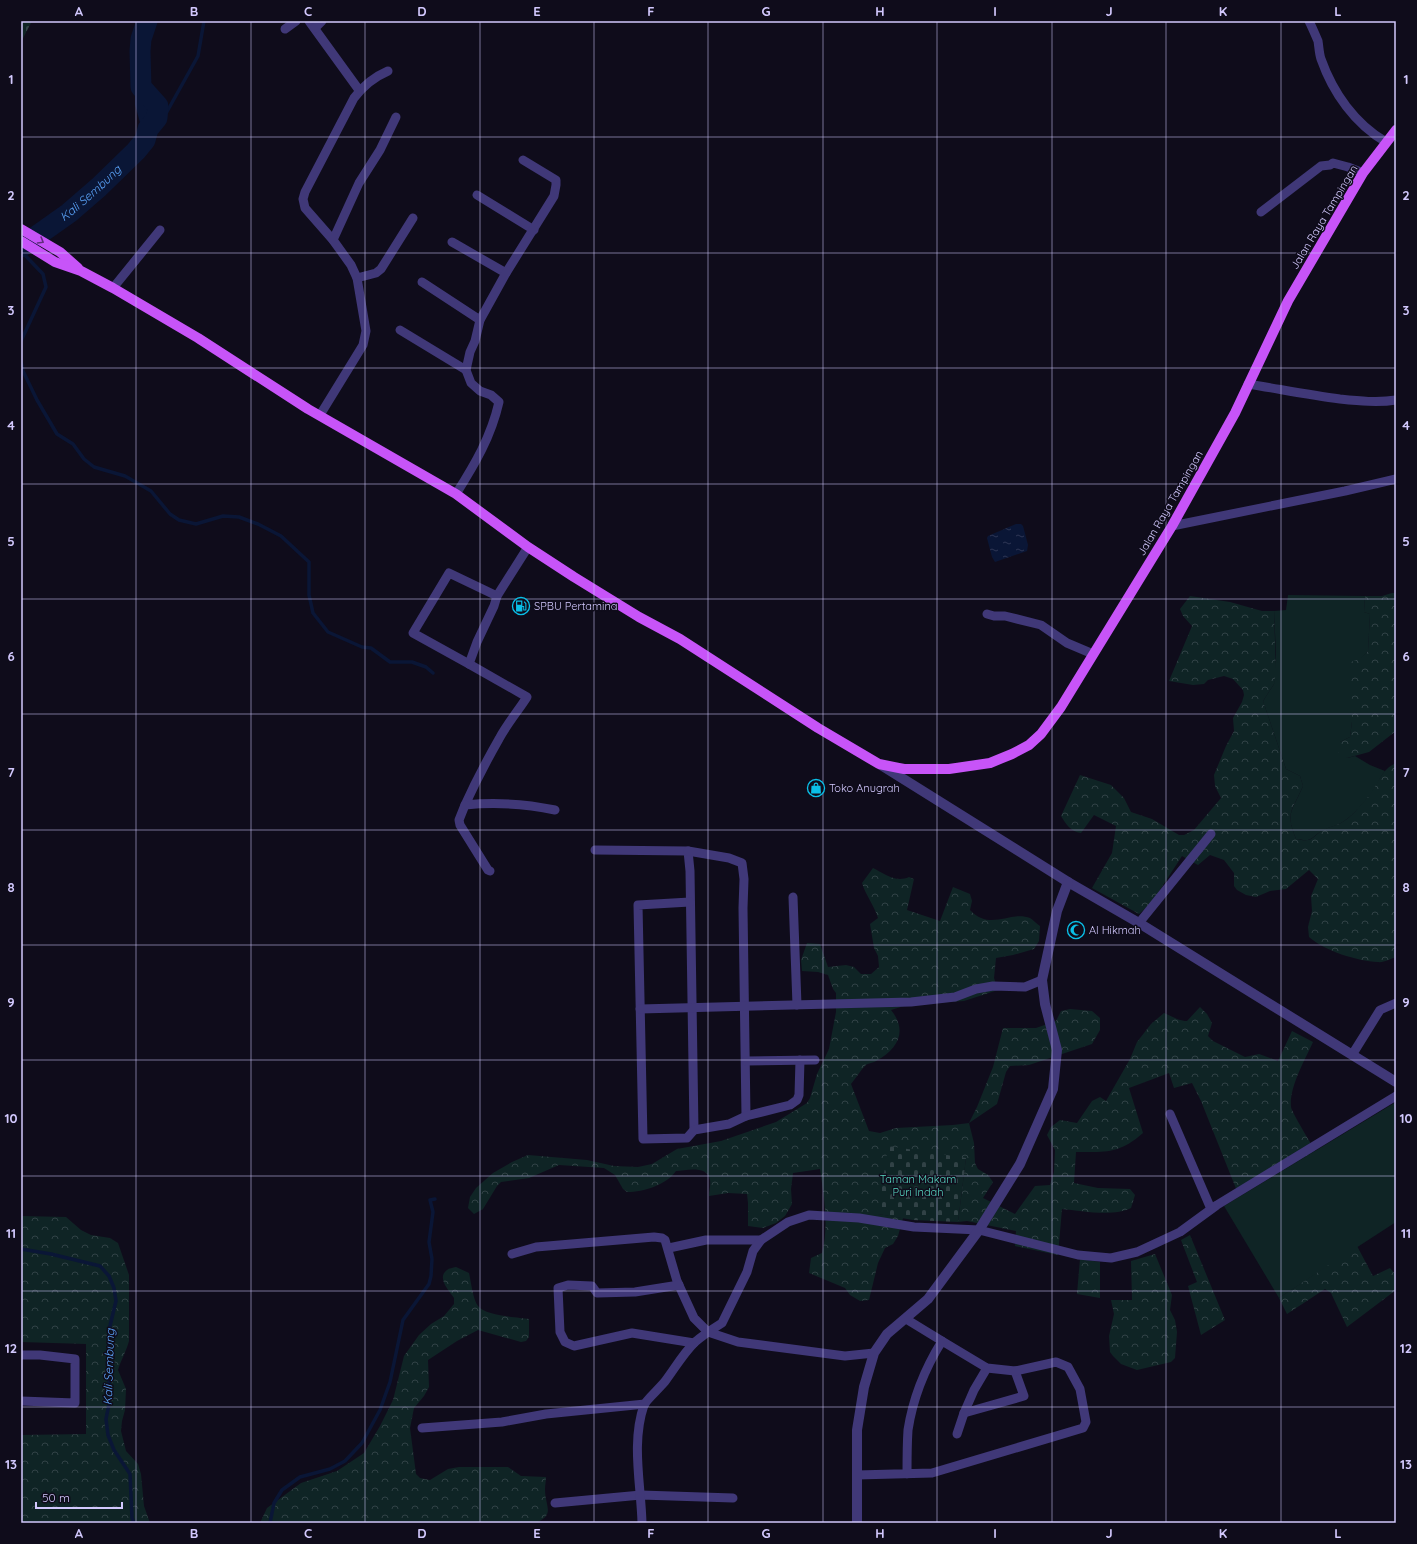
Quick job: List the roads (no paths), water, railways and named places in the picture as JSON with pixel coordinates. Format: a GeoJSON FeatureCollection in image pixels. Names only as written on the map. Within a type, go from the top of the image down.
{"type":"FeatureCollection","features":[{"type":"Feature","properties":{"kind":"main road","name":"Jalan Raya Tampingan"},"geometry":{"type":"LineString","coordinates":[[81,271],[198,338],[320,415],[456,494],[528,547],[639,617],[680,639],[818,728],[879,764],[904,769],[949,769],[990,763],[1029,745],[1042,734],[1061,707],[1172,526],[1235,413],[1288,301],[1363,173],[1396,130]]}},
{"type":"Feature","properties":{"kind":"main road"},"geometry":{"type":"LineString","coordinates":[[21,229],[60,252],[81,271]]}},
{"type":"Feature","properties":{"kind":"main road"},"geometry":{"type":"LineString","coordinates":[[21,241],[55,262],[81,271]]}},
{"type":"Feature","properties":{"kind":"street"},"geometry":{"type":"LineString","coordinates":[[285,29],[296,21]]}},
{"type":"Feature","properties":{"kind":"street"},"geometry":{"type":"LineString","coordinates":[[322,21],[312,24],[359,90]]}},
{"type":"Feature","properties":{"kind":"street"},"geometry":{"type":"LineString","coordinates":[[1309,21],[1318,42],[1320,57],[1325,69],[1347,107],[1367,130],[1386,142]]}},
{"type":"Feature","properties":{"kind":"street"},"geometry":{"type":"LineString","coordinates":[[320,415],[363,345],[366,332],[356,278],[351,265],[333,240],[305,208],[303,200],[305,192],[333,137],[359,90],[376,77],[388,71]]}},
{"type":"Feature","properties":{"kind":"street"},"geometry":{"type":"LineString","coordinates":[[333,240],[359,183],[380,150],[396,117]]}},
{"type":"Feature","properties":{"kind":"street"},"geometry":{"type":"LineString","coordinates":[[456,494],[479,458],[495,420],[499,402],[480,391],[471,383],[466,370],[480,320],[506,273],[554,196],[556,180],[523,160]]}},
{"type":"Feature","properties":{"kind":"street"},"geometry":{"type":"LineString","coordinates":[[1261,212],[1321,166],[1330,165],[1333,162],[1348,166],[1363,173]]}},
{"type":"Feature","properties":{"kind":"street"},"geometry":{"type":"LineString","coordinates":[[477,195],[534,230]]}},
{"type":"Feature","properties":{"kind":"street"},"geometry":{"type":"LineString","coordinates":[[356,278],[376,273],[381,269],[413,218]]}},
{"type":"Feature","properties":{"kind":"street"},"geometry":{"type":"LineString","coordinates":[[113,288],[160,230]]}},
{"type":"Feature","properties":{"kind":"street"},"geometry":{"type":"LineString","coordinates":[[452,242],[506,273]]}},
{"type":"Feature","properties":{"kind":"street"},"geometry":{"type":"LineString","coordinates":[[422,282],[480,320]]}},
{"type":"Feature","properties":{"kind":"street"},"geometry":{"type":"LineString","coordinates":[[400,330],[466,370]]}},
{"type":"Feature","properties":{"kind":"street"},"geometry":{"type":"LineString","coordinates":[[1248,384],[1358,401],[1385,402],[1396,400]]}},
{"type":"Feature","properties":{"kind":"street"},"geometry":{"type":"LineString","coordinates":[[1172,526],[1345,491],[1396,479]]}},
{"type":"Feature","properties":{"kind":"street"},"geometry":{"type":"LineString","coordinates":[[469,664],[497,596],[528,547]]}},
{"type":"Feature","properties":{"kind":"street"},"geometry":{"type":"LineString","coordinates":[[490,871],[460,825],[459,820],[479,776],[500,738],[527,697],[413,633],[449,573],[497,596]]}},
{"type":"Feature","properties":{"kind":"street"},"geometry":{"type":"LineString","coordinates":[[987,614],[994,616],[1005,616],[1042,625],[1067,642],[1093,654]]}},
{"type":"Feature","properties":{"kind":"street"},"geometry":{"type":"LineString","coordinates":[[879,764],[1068,882],[1139,922],[1396,1082]]}},
{"type":"Feature","properties":{"kind":"street"},"geometry":{"type":"LineString","coordinates":[[465,805],[483,803],[538,806],[555,810]]}},
{"type":"Feature","properties":{"kind":"street"},"geometry":{"type":"LineString","coordinates":[[1139,922],[1211,834]]}},
{"type":"Feature","properties":{"kind":"street"},"geometry":{"type":"LineString","coordinates":[[595,850],[688,851],[729,858],[742,863],[744,878],[743,908],[746,1116]]}},
{"type":"Feature","properties":{"kind":"street"},"geometry":{"type":"LineString","coordinates":[[688,851],[694,1130]]}},
{"type":"Feature","properties":{"kind":"street"},"geometry":{"type":"LineString","coordinates":[[858,1523],[857,1430],[864,1386],[874,1353],[887,1334],[928,1299],[979,1230],[1020,1164],[1053,1089],[1056,1050],[1044,1004],[1042,980],[1057,911],[1068,882]]}},
{"type":"Feature","properties":{"kind":"street"},"geometry":{"type":"LineString","coordinates":[[793,897],[797,1005]]}},
{"type":"Feature","properties":{"kind":"street"},"geometry":{"type":"LineString","coordinates":[[690,902],[638,905],[643,1139],[687,1138],[694,1130],[729,1124],[746,1116],[790,1105],[797,1100],[799,1095],[800,1060]]}},
{"type":"Feature","properties":{"kind":"street"},"geometry":{"type":"LineString","coordinates":[[640,1009],[691,1006],[911,1002],[954,997],[976,989],[993,986],[1025,987],[1042,980]]}},
{"type":"Feature","properties":{"kind":"street"},"geometry":{"type":"LineString","coordinates":[[1352,1055],[1380,1010],[1396,1003]]}},
{"type":"Feature","properties":{"kind":"street"},"geometry":{"type":"LineString","coordinates":[[746,1061],[815,1060]]}},
{"type":"Feature","properties":{"kind":"street"},"geometry":{"type":"LineString","coordinates":[[642,1523],[637,1452],[639,1422],[645,1404],[660,1389],[694,1343],[722,1323],[747,1272],[753,1252],[761,1240],[788,1222],[809,1216],[859,1218],[914,1227],[979,1230],[1078,1255],[1112,1258],[1137,1252],[1180,1232],[1211,1209],[1396,1096]]}},
{"type":"Feature","properties":{"kind":"street"},"geometry":{"type":"LineString","coordinates":[[1170,1114],[1211,1209]]}},
{"type":"Feature","properties":{"kind":"street"},"geometry":{"type":"LineString","coordinates":[[512,1254],[536,1247],[654,1237],[662,1238],[665,1240],[679,1285],[694,1318],[708,1332],[738,1342],[845,1356],[874,1353]]}},
{"type":"Feature","properties":{"kind":"street"},"geometry":{"type":"LineString","coordinates":[[668,1248],[706,1240],[761,1240]]}},
{"type":"Feature","properties":{"kind":"street"},"geometry":{"type":"LineString","coordinates":[[679,1285],[635,1292],[597,1293],[592,1286],[568,1285],[558,1288],[560,1332],[565,1342],[574,1346],[632,1333],[694,1343]]}},
{"type":"Feature","properties":{"kind":"street"},"geometry":{"type":"LineString","coordinates":[[857,1476],[932,1473],[946,1470],[1083,1428],[1086,1422],[1080,1389],[1068,1366],[1056,1362],[1015,1371],[987,1368],[906,1319]]}},
{"type":"Feature","properties":{"kind":"street"},"geometry":{"type":"LineString","coordinates":[[907,1474],[908,1431],[914,1401],[923,1374],[942,1341]]}},
{"type":"Feature","properties":{"kind":"street"},"geometry":{"type":"LineString","coordinates":[[21,1355],[40,1355],[75,1359],[76,1388],[75,1403],[21,1401]]}},
{"type":"Feature","properties":{"kind":"street"},"geometry":{"type":"LineString","coordinates":[[957,1434],[974,1390],[987,1368]]}},
{"type":"Feature","properties":{"kind":"street"},"geometry":{"type":"LineString","coordinates":[[964,1413],[1024,1396],[1015,1371]]}},
{"type":"Feature","properties":{"kind":"street"},"geometry":{"type":"LineString","coordinates":[[422,1428],[502,1422],[546,1414],[645,1404]]}},
{"type":"Feature","properties":{"kind":"street"},"geometry":{"type":"LineString","coordinates":[[555,1504],[641,1495],[733,1498]]}},
{"type":"Feature","properties":{"kind":"water"},"geometry":{"type":"Polygon","coordinates":[[[1016,524],[1021,524],[1023,526],[1028,545],[1027,551],[995,562],[992,557],[987,538],[988,536],[1016,524]]]}},
{"type":"Feature","properties":{"kind":"waterway","name":"Kali Sembung"},"geometry":{"type":"LineString","coordinates":[[21,247],[69,213],[99,187],[136,151],[145,140],[148,129],[157,118],[158,106],[141,87],[141,39],[147,21]]}},
{"type":"Feature","properties":{"kind":"waterway"},"geometry":{"type":"LineString","coordinates":[[157,118],[164,117],[198,56],[204,21]]}},
{"type":"Feature","properties":{"kind":"waterway","name":"Kali Sembung"},"geometry":{"type":"LineString","coordinates":[[141,87],[141,104],[148,129]]}},
{"type":"Feature","properties":{"kind":"waterway"},"geometry":{"type":"LineString","coordinates":[[21,251],[43,274],[46,287],[21,341]]}},
{"type":"Feature","properties":{"kind":"waterway"},"geometry":{"type":"LineString","coordinates":[[21,361],[23,371],[37,400],[57,434],[73,444],[84,459],[94,467],[125,476],[151,491],[170,514],[179,520],[196,524],[223,516],[239,517],[258,524],[281,536],[309,562],[309,595],[313,613],[328,632],[362,647],[371,648],[390,662],[412,662],[426,667],[433,673]]}},
{"type":"Feature","properties":{"kind":"waterway"},"geometry":{"type":"LineString","coordinates":[[270,1523],[274,1503],[282,1490],[300,1477],[330,1469],[345,1461],[362,1443],[380,1410],[390,1382],[403,1320],[429,1284],[432,1259],[429,1242],[433,1212],[430,1200],[435,1199]]}},
{"type":"Feature","properties":{"kind":"waterway","name":"Kali Sembung"},"geometry":{"type":"LineString","coordinates":[[21,1249],[51,1254],[100,1266],[109,1276],[114,1288],[116,1301],[109,1330],[109,1404],[106,1419],[108,1435],[114,1450],[130,1474],[132,1518],[134,1523]]}},
{"type":"Feature","properties":{"kind":"place","name":"SPBU Pertamina"},"geometry":{"type":"Point","coordinates":[521,606]}},
{"type":"Feature","properties":{"kind":"place","name":"Toko Anugrah"},"geometry":{"type":"Point","coordinates":[816,788]}},
{"type":"Feature","properties":{"kind":"place","name":"Al Hikmah"},"geometry":{"type":"Point","coordinates":[1076,930]}},
{"type":"Feature","properties":{"kind":"park label","name":"Taman Makam Puri Indah"},"geometry":{"type":"Point","coordinates":[918,1185]}}]}
